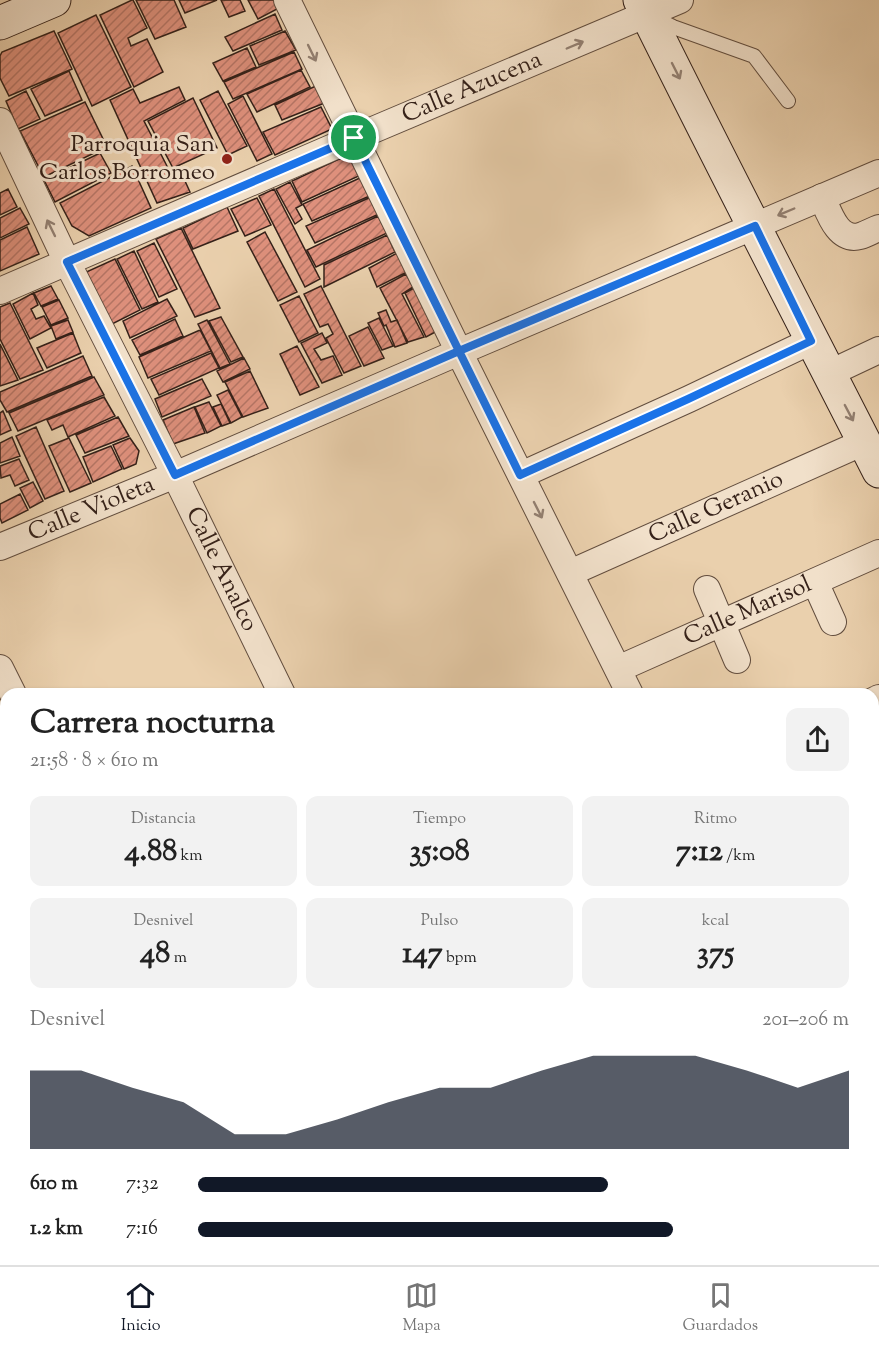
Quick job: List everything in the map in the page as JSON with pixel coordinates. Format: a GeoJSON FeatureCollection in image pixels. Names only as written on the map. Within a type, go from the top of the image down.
{"type":"FeatureCollection","features":[{"type":"Feature","properties":{"kind":"street"},"geometry":{"type":"LineString","coordinates":[[0,23],[54,0]]}},
{"type":"Feature","properties":{"kind":"street"},"geometry":{"type":"LineString","coordinates":[[287,0],[627,688]]}},
{"type":"Feature","properties":{"kind":"street","name":"Calle Azucena"},"geometry":{"type":"LineString","coordinates":[[0,291],[354,138],[643,7],[680,0]]}},
{"type":"Feature","properties":{"kind":"street"},"geometry":{"type":"LineString","coordinates":[[643,7],[879,471]]}},
{"type":"Feature","properties":{"kind":"street","name":"Calle Analco"},"geometry":{"type":"LineString","coordinates":[[0,121],[67,262],[279,688]]}},
{"type":"Feature","properties":{"kind":"street","name":"Calle Violeta"},"geometry":{"type":"LineString","coordinates":[[0,547],[175,475],[459,351],[879,173]]}},
{"type":"Feature","properties":{"kind":"street"},"geometry":{"type":"LineString","coordinates":[[822,197],[834,222],[849,237],[860,236],[879,228]]}},
{"type":"Feature","properties":{"kind":"street"},"geometry":{"type":"LineString","coordinates":[[520,475],[811,341]]}},
{"type":"Feature","properties":{"kind":"street"},"geometry":{"type":"LineString","coordinates":[[828,374],[879,350]]}},
{"type":"Feature","properties":{"kind":"street","name":"Calle Geranio"},"geometry":{"type":"LineString","coordinates":[[570,573],[864,442]]}},
{"type":"Feature","properties":{"kind":"street","name":"Calle Marisol"},"geometry":{"type":"LineString","coordinates":[[618,669],[879,554]]}},
{"type":"Feature","properties":{"kind":"street"},"geometry":{"type":"LineString","coordinates":[[815,582],[833,622]]}},
{"type":"Feature","properties":{"kind":"street"},"geometry":{"type":"LineString","coordinates":[[707,589],[737,660]]}},
{"type":"Feature","properties":{"kind":"street"},"geometry":{"type":"LineString","coordinates":[[0,668],[11,688]]}},
{"type":"Feature","properties":{"kind":"lane"},"geometry":{"type":"LineString","coordinates":[[643,7],[673,27],[754,56],[788,102]]}},
{"type":"Feature","properties":{"kind":"building"},"geometry":{"type":"Polygon","coordinates":[[[133,0],[147,28],[128,38],[131,46],[147,39],[163,72],[134,87],[100,15],[133,0]]]}},
{"type":"Feature","properties":{"kind":"building"},"geometry":{"type":"Polygon","coordinates":[[[136,0],[174,0],[186,27],[155,39],[136,0]]]}},
{"type":"Feature","properties":{"kind":"building"},"geometry":{"type":"Polygon","coordinates":[[[179,0],[217,0],[185,13],[179,0]]]}},
{"type":"Feature","properties":{"kind":"building"},"geometry":{"type":"Polygon","coordinates":[[[221,0],[240,0],[245,11],[229,17],[221,0]]]}},
{"type":"Feature","properties":{"kind":"building"},"geometry":{"type":"Polygon","coordinates":[[[248,0],[275,0],[279,8],[258,19],[248,0]]]}},
{"type":"Feature","properties":{"kind":"building"},"geometry":{"type":"Polygon","coordinates":[[[275,14],[282,30],[233,51],[225,37],[275,14]]]}},
{"type":"Feature","properties":{"kind":"building"},"geometry":{"type":"Polygon","coordinates":[[[96,15],[131,87],[92,106],[58,33],[96,15]]]}},
{"type":"Feature","properties":{"kind":"building"},"geometry":{"type":"Polygon","coordinates":[[[54,31],[72,69],[9,96],[0,78],[2,52],[54,31]]]}},
{"type":"Feature","properties":{"kind":"building"},"geometry":{"type":"Polygon","coordinates":[[[285,31],[296,50],[259,65],[250,46],[285,31]]]}},
{"type":"Feature","properties":{"kind":"building"},"geometry":{"type":"Polygon","coordinates":[[[247,48],[256,67],[223,81],[213,63],[247,48]]]}},
{"type":"Feature","properties":{"kind":"building"},"geometry":{"type":"Polygon","coordinates":[[[294,52],[302,69],[233,99],[224,82],[294,52]]]}},
{"type":"Feature","properties":{"kind":"building"},"geometry":{"type":"Polygon","coordinates":[[[301,70],[310,87],[257,112],[247,94],[301,70]]]}},
{"type":"Feature","properties":{"kind":"building"},"geometry":{"type":"Polygon","coordinates":[[[69,71],[82,100],[45,116],[31,89],[69,71]]]}},
{"type":"Feature","properties":{"kind":"building"},"geometry":{"type":"Polygon","coordinates":[[[320,84],[327,102],[282,120],[275,105],[320,84]]]}},
{"type":"Feature","properties":{"kind":"building"},"geometry":{"type":"Polygon","coordinates":[[[179,87],[185,100],[144,121],[170,172],[180,170],[190,192],[157,203],[110,100],[133,89],[140,103],[179,87]]]}},
{"type":"Feature","properties":{"kind":"building"},"geometry":{"type":"Polygon","coordinates":[[[26,91],[40,119],[18,129],[6,101],[26,91]]]}},
{"type":"Feature","properties":{"kind":"building"},"geometry":{"type":"Polygon","coordinates":[[[218,91],[247,146],[228,155],[200,100],[218,91]]]}},
{"type":"Feature","properties":{"kind":"building"},"geometry":{"type":"Polygon","coordinates":[[[243,96],[272,154],[257,161],[228,104],[243,96]]]}},
{"type":"Feature","properties":{"kind":"building"},"geometry":{"type":"Polygon","coordinates":[[[193,98],[217,148],[173,168],[148,121],[193,98]]]}},
{"type":"Feature","properties":{"kind":"building"},"geometry":{"type":"Polygon","coordinates":[[[85,102],[107,147],[44,177],[20,131],[85,102]]]}},
{"type":"Feature","properties":{"kind":"building"},"geometry":{"type":"Polygon","coordinates":[[[321,107],[332,129],[275,155],[263,132],[321,107]]]}},
{"type":"Feature","properties":{"kind":"building"},"geometry":{"type":"Polygon","coordinates":[[[100,153],[111,173],[55,202],[44,180],[100,153]]]}},
{"type":"Feature","properties":{"kind":"building"},"geometry":{"type":"Polygon","coordinates":[[[339,159],[354,160],[361,175],[302,202],[292,181],[339,159]]]}},
{"type":"Feature","properties":{"kind":"building"},"geometry":{"type":"Polygon","coordinates":[[[132,166],[151,208],[89,236],[72,226],[60,203],[132,166]]]}},
{"type":"Feature","properties":{"kind":"building"},"geometry":{"type":"Polygon","coordinates":[[[362,177],[372,195],[312,221],[303,204],[362,177]]]}},
{"type":"Feature","properties":{"kind":"building"},"geometry":{"type":"Polygon","coordinates":[[[290,182],[302,205],[296,208],[302,219],[295,224],[276,189],[290,182]]]}},
{"type":"Feature","properties":{"kind":"building"},"geometry":{"type":"Polygon","coordinates":[[[8,189],[17,207],[0,215],[0,193],[8,189]]]}},
{"type":"Feature","properties":{"kind":"building"},"geometry":{"type":"Polygon","coordinates":[[[274,189],[320,279],[305,287],[259,196],[274,189]]]}},
{"type":"Feature","properties":{"kind":"building"},"geometry":{"type":"Polygon","coordinates":[[[371,197],[379,214],[315,243],[306,226],[371,197]]]}},
{"type":"Feature","properties":{"kind":"building"},"geometry":{"type":"Polygon","coordinates":[[[257,198],[271,225],[245,236],[231,209],[257,198]]]}},
{"type":"Feature","properties":{"kind":"building"},"geometry":{"type":"Polygon","coordinates":[[[227,207],[238,231],[193,249],[183,228],[227,207]]]}},
{"type":"Feature","properties":{"kind":"building"},"geometry":{"type":"Polygon","coordinates":[[[20,208],[29,224],[0,238],[0,218],[20,208]]]}},
{"type":"Feature","properties":{"kind":"building"},"geometry":{"type":"Polygon","coordinates":[[[378,216],[387,233],[316,267],[307,250],[378,216]]]}},
{"type":"Feature","properties":{"kind":"building"},"geometry":{"type":"Polygon","coordinates":[[[27,227],[39,254],[0,271],[0,240],[27,227]]]}},
{"type":"Feature","properties":{"kind":"building"},"geometry":{"type":"Polygon","coordinates":[[[181,228],[220,308],[195,317],[156,239],[181,228]]]}},
{"type":"Feature","properties":{"kind":"building"},"geometry":{"type":"Polygon","coordinates":[[[265,232],[297,292],[278,301],[247,242],[265,232]]]}},
{"type":"Feature","properties":{"kind":"building"},"geometry":{"type":"Polygon","coordinates":[[[387,235],[395,252],[324,287],[324,265],[387,235]]]}},
{"type":"Feature","properties":{"kind":"building"},"geometry":{"type":"Polygon","coordinates":[[[154,243],[177,289],[159,297],[137,251],[154,243]]]}},
{"type":"Feature","properties":{"kind":"building"},"geometry":{"type":"Polygon","coordinates":[[[134,251],[158,302],[142,309],[117,259],[134,251]]]}},
{"type":"Feature","properties":{"kind":"building"},"geometry":{"type":"Polygon","coordinates":[[[401,251],[411,270],[377,287],[369,268],[401,251]]]}},
{"type":"Feature","properties":{"kind":"building"},"geometry":{"type":"Polygon","coordinates":[[[115,259],[140,310],[110,325],[84,273],[115,259]]]}},
{"type":"Feature","properties":{"kind":"building"},"geometry":{"type":"Polygon","coordinates":[[[406,274],[413,287],[402,294],[424,337],[408,342],[380,288],[406,274]]]}},
{"type":"Feature","properties":{"kind":"building"},"geometry":{"type":"Polygon","coordinates":[[[421,284],[443,328],[426,337],[405,293],[421,284]]]}},
{"type":"Feature","properties":{"kind":"building"},"geometry":{"type":"Polygon","coordinates":[[[51,286],[58,299],[41,306],[34,293],[51,286]]]}},
{"type":"Feature","properties":{"kind":"building"},"geometry":{"type":"Polygon","coordinates":[[[321,286],[361,366],[344,373],[326,338],[333,334],[328,324],[320,327],[304,294],[321,286]]]}},
{"type":"Feature","properties":{"kind":"building"},"geometry":{"type":"Polygon","coordinates":[[[33,293],[38,305],[31,309],[36,319],[44,316],[51,328],[30,339],[13,304],[33,293]]]}},
{"type":"Feature","properties":{"kind":"building"},"geometry":{"type":"Polygon","coordinates":[[[299,296],[318,333],[299,342],[280,305],[299,296]]]}},
{"type":"Feature","properties":{"kind":"building"},"geometry":{"type":"Polygon","coordinates":[[[167,299],[177,316],[130,338],[123,321],[167,299]]]}},
{"type":"Feature","properties":{"kind":"building"},"geometry":{"type":"Polygon","coordinates":[[[59,300],[68,318],[51,325],[42,307],[59,300]]]}},
{"type":"Feature","properties":{"kind":"building"},"geometry":{"type":"Polygon","coordinates":[[[10,303],[43,370],[20,379],[0,339],[0,307],[10,303]]]}},
{"type":"Feature","properties":{"kind":"building"},"geometry":{"type":"Polygon","coordinates":[[[386,310],[391,322],[397,320],[407,343],[395,347],[378,313],[386,310]]]}},
{"type":"Feature","properties":{"kind":"building"},"geometry":{"type":"Polygon","coordinates":[[[221,317],[243,357],[231,362],[209,321],[221,317]]]}},
{"type":"Feature","properties":{"kind":"building"},"geometry":{"type":"Polygon","coordinates":[[[379,318],[393,346],[382,350],[368,323],[379,318]]]}},
{"type":"Feature","properties":{"kind":"building"},"geometry":{"type":"Polygon","coordinates":[[[175,319],[183,336],[140,355],[132,340],[175,319]]]}},
{"type":"Feature","properties":{"kind":"building"},"geometry":{"type":"Polygon","coordinates":[[[68,320],[73,332],[56,339],[51,326],[68,320]]]}},
{"type":"Feature","properties":{"kind":"building"},"geometry":{"type":"Polygon","coordinates":[[[207,320],[230,364],[220,368],[198,324],[207,320]]]}},
{"type":"Feature","properties":{"kind":"building"},"geometry":{"type":"Polygon","coordinates":[[[368,327],[384,358],[364,366],[349,336],[368,327]]]}},
{"type":"Feature","properties":{"kind":"building"},"geometry":{"type":"Polygon","coordinates":[[[200,330],[211,351],[148,378],[139,357],[200,330]]]}},
{"type":"Feature","properties":{"kind":"building"},"geometry":{"type":"Polygon","coordinates":[[[73,333],[81,353],[47,368],[37,348],[73,333]]]}},
{"type":"Feature","properties":{"kind":"building"},"geometry":{"type":"Polygon","coordinates":[[[322,333],[327,343],[314,349],[321,360],[333,356],[342,375],[322,383],[301,343],[322,333]]]}},
{"type":"Feature","properties":{"kind":"building"},"geometry":{"type":"Polygon","coordinates":[[[0,344],[18,380],[0,386],[0,344]]]}},
{"type":"Feature","properties":{"kind":"building"},"geometry":{"type":"Polygon","coordinates":[[[297,346],[319,387],[300,395],[280,354],[297,346]]]}},
{"type":"Feature","properties":{"kind":"building"},"geometry":{"type":"Polygon","coordinates":[[[211,353],[219,368],[159,395],[151,379],[211,353]]]}},
{"type":"Feature","properties":{"kind":"building"},"geometry":{"type":"Polygon","coordinates":[[[83,356],[92,376],[7,412],[0,400],[0,392],[83,356]]]}},
{"type":"Feature","properties":{"kind":"building"},"geometry":{"type":"Polygon","coordinates":[[[244,358],[250,369],[223,382],[217,371],[244,358]]]}},
{"type":"Feature","properties":{"kind":"building"},"geometry":{"type":"Polygon","coordinates":[[[250,371],[268,408],[243,417],[225,382],[250,371]]]}},
{"type":"Feature","properties":{"kind":"building"},"geometry":{"type":"Polygon","coordinates":[[[94,377],[104,395],[18,431],[9,413],[94,377]]]}},
{"type":"Feature","properties":{"kind":"building"},"geometry":{"type":"Polygon","coordinates":[[[202,379],[211,396],[162,417],[155,399],[202,379]]]}},
{"type":"Feature","properties":{"kind":"building"},"geometry":{"type":"Polygon","coordinates":[[[228,390],[242,417],[231,423],[217,395],[228,390]]]}},
{"type":"Feature","properties":{"kind":"building"},"geometry":{"type":"Polygon","coordinates":[[[104,397],[115,416],[68,437],[63,425],[52,430],[47,420],[104,397]]]}},
{"type":"Feature","properties":{"kind":"building"},"geometry":{"type":"Polygon","coordinates":[[[209,402],[221,426],[207,433],[195,407],[209,402]]]}},
{"type":"Feature","properties":{"kind":"building"},"geometry":{"type":"Polygon","coordinates":[[[221,404],[230,423],[222,426],[213,407],[221,404]]]}},
{"type":"Feature","properties":{"kind":"building"},"geometry":{"type":"Polygon","coordinates":[[[194,407],[205,433],[173,444],[163,420],[194,407]]]}},
{"type":"Feature","properties":{"kind":"building"},"geometry":{"type":"Polygon","coordinates":[[[3,411],[11,430],[0,435],[0,413],[3,411]]]}},
{"type":"Feature","properties":{"kind":"building"},"geometry":{"type":"Polygon","coordinates":[[[118,417],[129,436],[85,453],[76,435],[118,417]]]}},
{"type":"Feature","properties":{"kind":"building"},"geometry":{"type":"Polygon","coordinates":[[[36,427],[64,491],[45,499],[16,436],[36,427]]]}},
{"type":"Feature","properties":{"kind":"building"},"geometry":{"type":"Polygon","coordinates":[[[12,437],[20,456],[0,463],[0,443],[12,437]]]}},
{"type":"Feature","properties":{"kind":"building"},"geometry":{"type":"Polygon","coordinates":[[[69,438],[91,483],[70,492],[49,446],[69,438]]]}},
{"type":"Feature","properties":{"kind":"building"},"geometry":{"type":"Polygon","coordinates":[[[130,438],[139,451],[136,464],[124,469],[113,445],[130,438]]]}},
{"type":"Feature","properties":{"kind":"building"},"geometry":{"type":"Polygon","coordinates":[[[111,446],[122,469],[93,482],[83,457],[111,446]]]}},
{"type":"Feature","properties":{"kind":"building"},"geometry":{"type":"Polygon","coordinates":[[[19,459],[29,480],[15,486],[10,475],[1,478],[0,466],[19,459]]]}},
{"type":"Feature","properties":{"kind":"building"},"geometry":{"type":"Polygon","coordinates":[[[33,482],[43,501],[30,508],[20,488],[33,482]]]}},
{"type":"Feature","properties":{"kind":"building"},"geometry":{"type":"Polygon","coordinates":[[[20,494],[28,510],[2,523],[0,504],[20,494]]]}},
{"type":"Feature","properties":{"kind":"place","name":"Parroquia San Carlos Borromeo"},"geometry":{"type":"Point","coordinates":[227,159]}},
{"type":"Feature","properties":{"kind":"route"},"geometry":{"type":"LineString","coordinates":[[354,138],[67,262],[175,475],[459,351],[520,475],[811,341],[755,226],[459,351],[354,138]]}}]}
